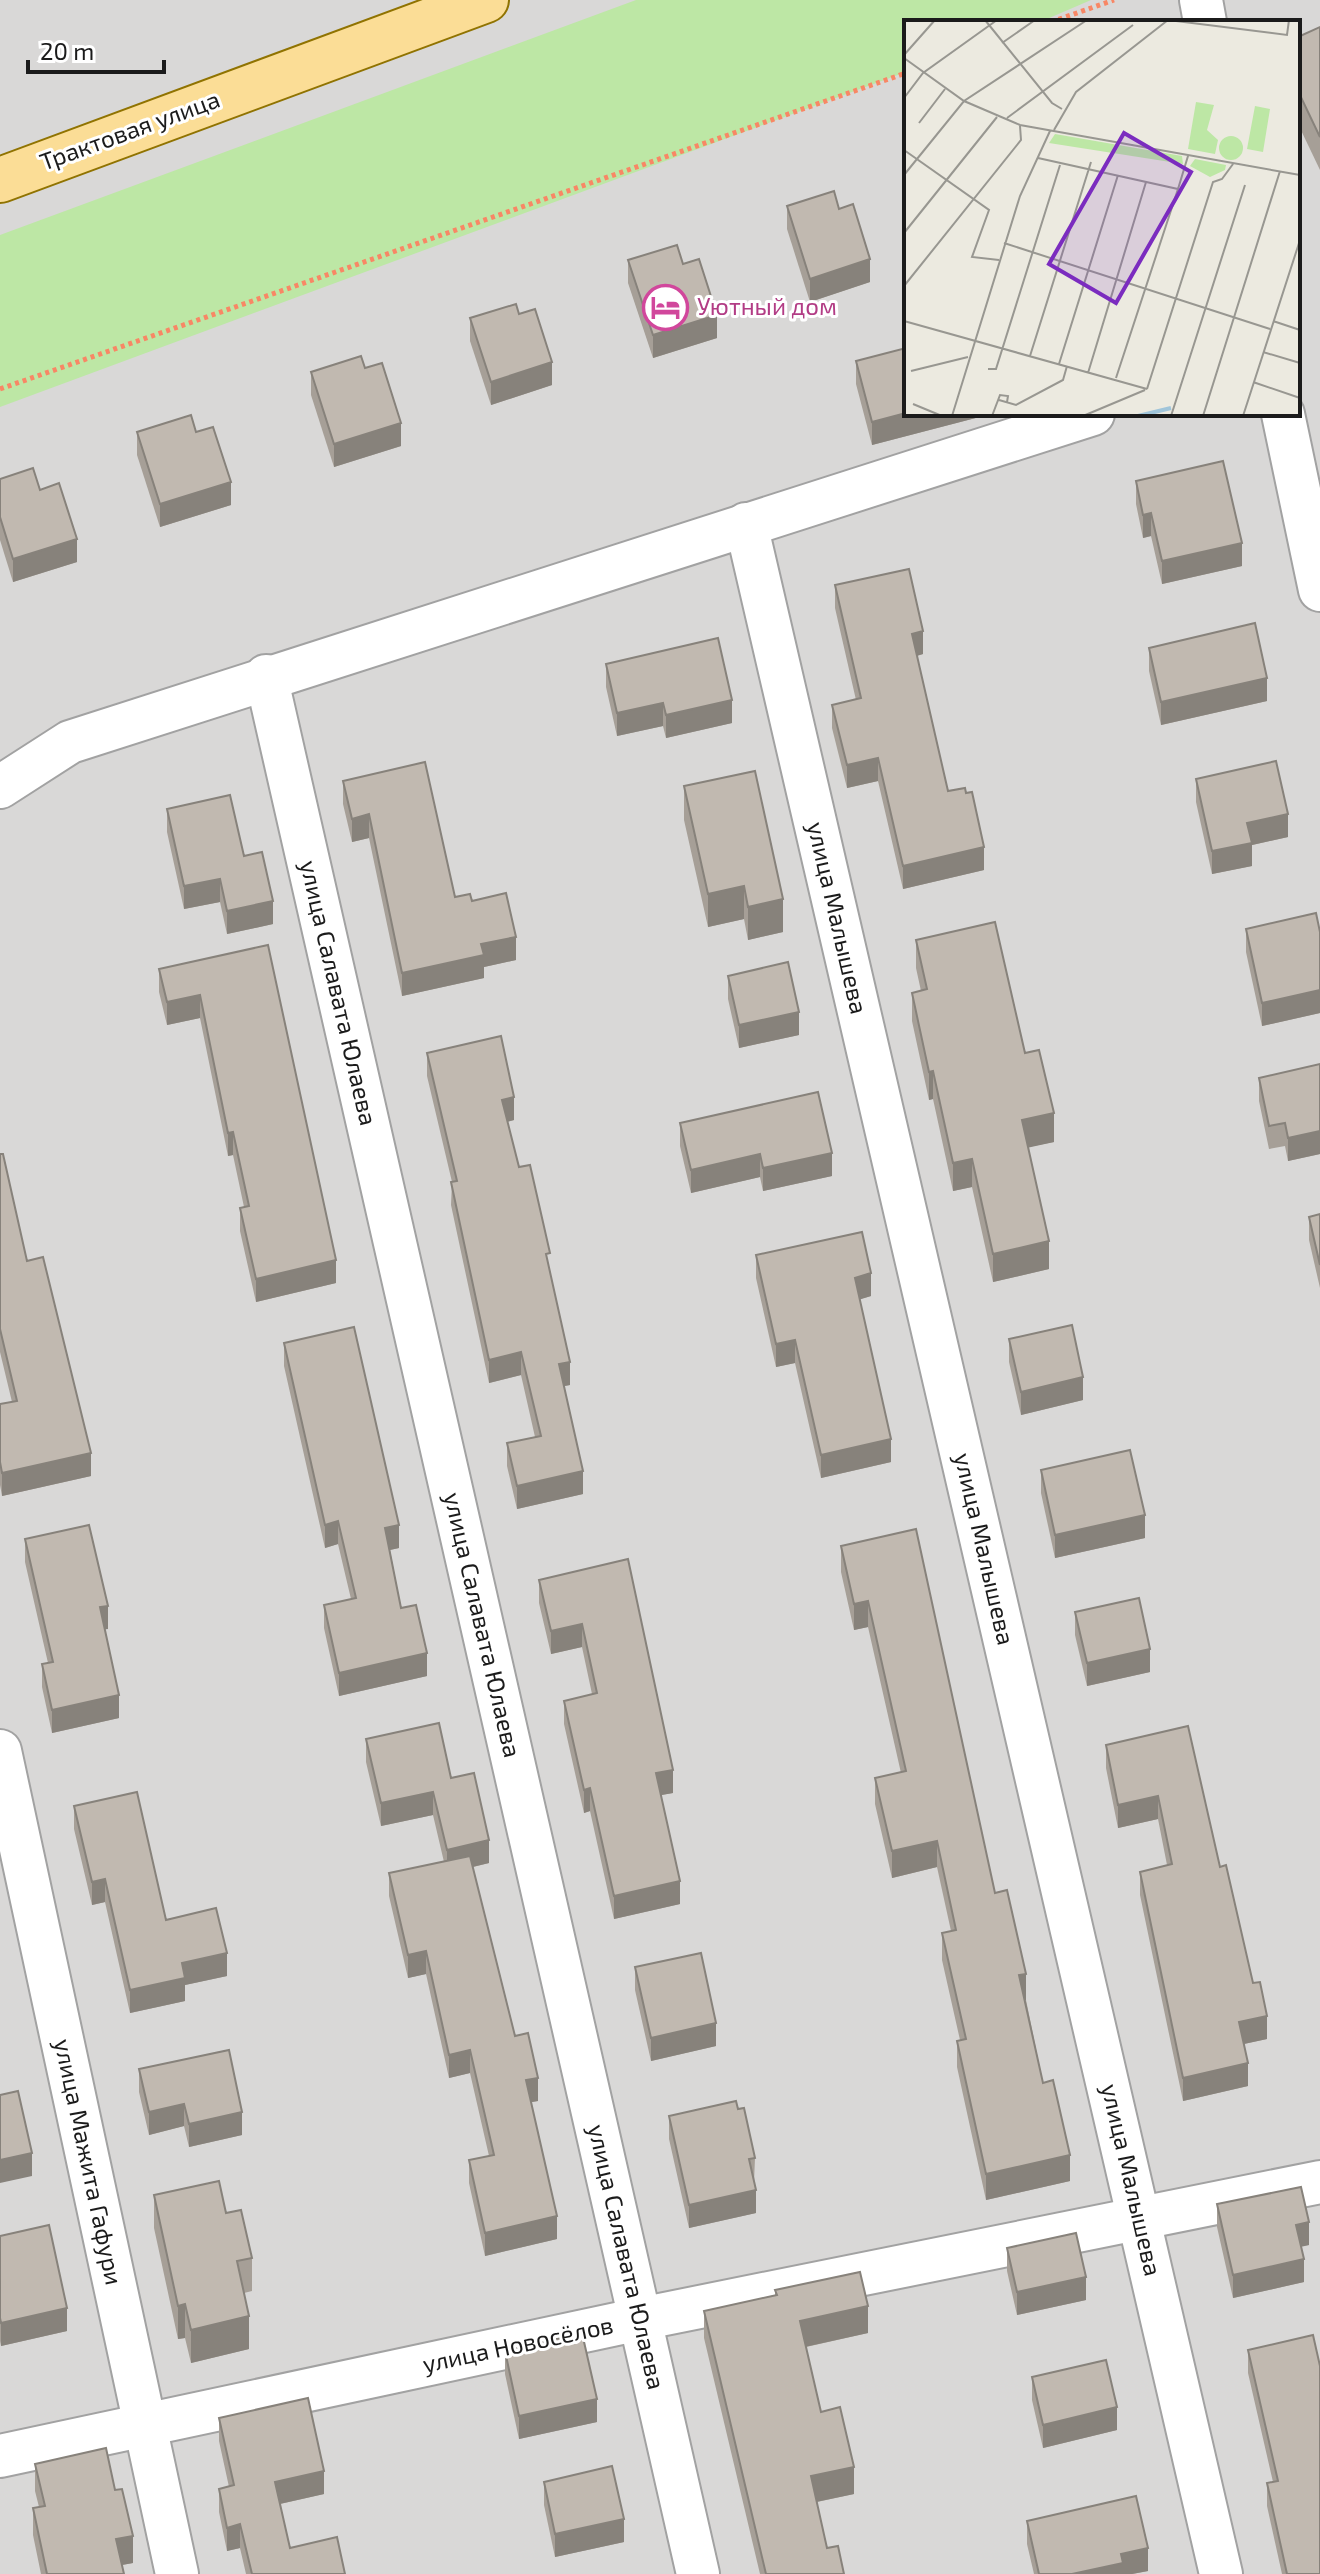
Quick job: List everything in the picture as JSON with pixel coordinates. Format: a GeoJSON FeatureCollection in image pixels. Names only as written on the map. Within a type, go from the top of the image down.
{"type":"FeatureCollection","features":[{"type":"Feature","properties":{"kind":"main road","name":"Трактовая улица"},"geometry":{"type":"LineString","coordinates":[[0,180],[486,0]]}},
{"type":"Feature","properties":{"kind":"street"},"geometry":{"type":"LineString","coordinates":[[1201,0],[1205,20]]}},
{"type":"Feature","properties":{"kind":"street"},"geometry":{"type":"LineString","coordinates":[[0,787],[70,742],[266,676],[1087,416]]}},
{"type":"Feature","properties":{"kind":"street"},"geometry":{"type":"LineString","coordinates":[[1283,416],[1320,590]]}},
{"type":"Feature","properties":{"kind":"street","name":"улица Малышева"},"geometry":{"type":"LineString","coordinates":[[746,524],[1221,2574]]}},
{"type":"Feature","properties":{"kind":"street","name":"улица Салавата Юлаева"},"geometry":{"type":"LineString","coordinates":[[266,676],[698,2574]]}},
{"type":"Feature","properties":{"kind":"street","name":"улица Мажита Гафури"},"geometry":{"type":"LineString","coordinates":[[0,1751],[177,2574]]}},
{"type":"Feature","properties":{"kind":"street","name":"улица Новосёлов"},"geometry":{"type":"LineString","coordinates":[[0,2456],[640,2319],[1320,2182]]}},
{"type":"Feature","properties":{"kind":"path"},"geometry":{"type":"LineString","coordinates":[[1057,20],[1114,0]]}},
{"type":"Feature","properties":{"kind":"path"},"geometry":{"type":"LineString","coordinates":[[0,389],[904,74]]}},
{"type":"Feature","properties":{"kind":"shaded area"},"geometry":{"type":"Polygon","coordinates":[[[0,0],[1320,0],[1320,2574],[0,2574],[0,0]]]}},
{"type":"Feature","properties":{"kind":"green space"},"geometry":{"type":"Polygon","coordinates":[[[636,0],[1091,0],[1045,20],[904,20],[904,73],[0,407],[0,235],[636,0]]]}},
{"type":"Feature","properties":{"kind":"building"},"geometry":{"type":"Polygon","coordinates":[[[1320,27],[1320,137],[1300,95],[1300,36],[1320,27]]]}},
{"type":"Feature","properties":{"kind":"building"},"geometry":{"type":"Polygon","coordinates":[[[834,191],[839,209],[853,204],[870,259],[810,279],[787,206],[834,191]]]}},
{"type":"Feature","properties":{"kind":"building"},"geometry":{"type":"Polygon","coordinates":[[[677,245],[683,264],[699,259],[717,315],[653,335],[628,260],[677,245]]]}},
{"type":"Feature","properties":{"kind":"building"},"geometry":{"type":"Polygon","coordinates":[[[516,304],[519,314],[535,309],[552,362],[491,382],[470,318],[516,304]]]}},
{"type":"Feature","properties":{"kind":"building"},"geometry":{"type":"Polygon","coordinates":[[[904,349],[904,414],[872,422],[856,361],[904,349]]]}},
{"type":"Feature","properties":{"kind":"building"},"geometry":{"type":"Polygon","coordinates":[[[361,356],[365,368],[382,363],[401,423],[334,444],[311,372],[361,356]]]}},
{"type":"Feature","properties":{"kind":"building"},"geometry":{"type":"Polygon","coordinates":[[[191,415],[196,432],[213,427],[231,482],[160,504],[137,432],[191,415]]]}},
{"type":"Feature","properties":{"kind":"building"},"geometry":{"type":"Polygon","coordinates":[[[1223,461],[1242,543],[1162,561],[1151,513],[1143,515],[1136,481],[1223,461]]]}},
{"type":"Feature","properties":{"kind":"building"},"geometry":{"type":"Polygon","coordinates":[[[33,468],[40,490],[59,483],[77,539],[13,559],[0,517],[0,479],[33,468]]]}},
{"type":"Feature","properties":{"kind":"building"},"geometry":{"type":"Polygon","coordinates":[[[909,569],[923,631],[912,634],[948,791],[965,788],[966,793],[972,792],[984,847],[903,866],[878,758],[847,765],[832,705],[861,698],[835,585],[909,569]]]}},
{"type":"Feature","properties":{"kind":"building"},"geometry":{"type":"Polygon","coordinates":[[[1255,623],[1267,678],[1161,702],[1149,648],[1255,623]]]}},
{"type":"Feature","properties":{"kind":"building"},"geometry":{"type":"Polygon","coordinates":[[[718,638],[732,700],[666,715],[663,703],[617,713],[606,664],[718,638]]]}},
{"type":"Feature","properties":{"kind":"building"},"geometry":{"type":"Polygon","coordinates":[[[1276,761],[1288,814],[1247,823],[1252,843],[1212,851],[1196,779],[1276,761]]]}},
{"type":"Feature","properties":{"kind":"building"},"geometry":{"type":"Polygon","coordinates":[[[425,762],[455,897],[470,894],[472,901],[506,893],[516,937],[481,944],[484,955],[402,973],[369,814],[352,819],[343,781],[425,762]]]}},
{"type":"Feature","properties":{"kind":"building"},"geometry":{"type":"Polygon","coordinates":[[[755,771],[783,899],[748,907],[744,886],[708,894],[684,786],[755,771]]]}},
{"type":"Feature","properties":{"kind":"building"},"geometry":{"type":"Polygon","coordinates":[[[230,795],[244,856],[262,852],[273,901],[227,911],[220,879],[184,886],[167,809],[230,795]]]}},
{"type":"Feature","properties":{"kind":"building"},"geometry":{"type":"Polygon","coordinates":[[[1316,913],[1320,932],[1320,990],[1262,1003],[1246,929],[1316,913]]]}},
{"type":"Feature","properties":{"kind":"building"},"geometry":{"type":"Polygon","coordinates":[[[995,922],[1025,1053],[1039,1050],[1054,1113],[1022,1120],[1049,1241],[993,1254],[972,1159],[953,1163],[912,993],[927,989],[916,940],[995,922]]]}},
{"type":"Feature","properties":{"kind":"building"},"geometry":{"type":"Polygon","coordinates":[[[268,945],[336,1260],[256,1279],[240,1208],[249,1206],[233,1132],[228,1133],[200,995],[167,1002],[159,969],[268,945]]]}},
{"type":"Feature","properties":{"kind":"building"},"geometry":{"type":"Polygon","coordinates":[[[788,962],[799,1012],[739,1025],[728,976],[788,962]]]}},
{"type":"Feature","properties":{"kind":"building"},"geometry":{"type":"Polygon","coordinates":[[[501,1036],[514,1097],[502,1100],[519,1167],[530,1165],[550,1253],[546,1254],[570,1362],[559,1364],[583,1471],[517,1486],[507,1443],[541,1436],[521,1352],[489,1360],[451,1182],[457,1181],[427,1053],[501,1036]]]}},
{"type":"Feature","properties":{"kind":"building"},"geometry":{"type":"Polygon","coordinates":[[[1320,1064],[1320,1131],[1288,1138],[1285,1123],[1269,1126],[1259,1078],[1320,1064]]]}},
{"type":"Feature","properties":{"kind":"building"},"geometry":{"type":"Polygon","coordinates":[[[818,1092],[832,1153],[763,1168],[760,1154],[691,1170],[680,1123],[818,1092]]]}},
{"type":"Feature","properties":{"kind":"building"},"geometry":{"type":"Polygon","coordinates":[[[0,1154],[3,1154],[27,1261],[43,1257],[91,1453],[2,1473],[0,1404],[17,1401],[0,1329],[0,1154]]]}},
{"type":"Feature","properties":{"kind":"building"},"geometry":{"type":"Polygon","coordinates":[[[1320,1214],[1320,1265],[1309,1217],[1320,1214]]]}},
{"type":"Feature","properties":{"kind":"building"},"geometry":{"type":"Polygon","coordinates":[[[862,1232],[871,1273],[855,1278],[891,1439],[821,1455],[795,1340],[776,1344],[756,1255],[862,1232]]]}},
{"type":"Feature","properties":{"kind":"building"},"geometry":{"type":"Polygon","coordinates":[[[1072,1325],[1083,1377],[1021,1392],[1009,1339],[1072,1325]]]}},
{"type":"Feature","properties":{"kind":"building"},"geometry":{"type":"Polygon","coordinates":[[[354,1327],[399,1525],[385,1528],[401,1608],[416,1605],[427,1653],[339,1673],[324,1605],[356,1598],[338,1521],[325,1525],[284,1343],[354,1327]]]}},
{"type":"Feature","properties":{"kind":"building"},"geometry":{"type":"Polygon","coordinates":[[[1130,1450],[1145,1515],[1055,1535],[1041,1470],[1130,1450]]]}},
{"type":"Feature","properties":{"kind":"building"},"geometry":{"type":"Polygon","coordinates":[[[89,1525],[108,1606],[100,1607],[119,1695],[52,1710],[42,1664],[53,1662],[25,1539],[89,1525]]]}},
{"type":"Feature","properties":{"kind":"building"},"geometry":{"type":"Polygon","coordinates":[[[916,1529],[995,1893],[1007,1890],[1026,1974],[1019,1975],[1043,2083],[1053,2080],[1070,2155],[986,2174],[957,2041],[966,2039],[942,1933],[956,1930],[937,1841],[892,1851],[875,1778],[906,1771],[868,1601],[854,1604],[841,1546],[916,1529]]]}},
{"type":"Feature","properties":{"kind":"building"},"geometry":{"type":"Polygon","coordinates":[[[628,1559],[673,1770],[656,1773],[680,1881],[614,1896],[590,1788],[584,1790],[564,1701],[597,1693],[582,1624],[551,1631],[539,1580],[628,1559]]]}},
{"type":"Feature","properties":{"kind":"building"},"geometry":{"type":"Polygon","coordinates":[[[1139,1598],[1150,1649],[1087,1663],[1075,1612],[1139,1598]]]}},
{"type":"Feature","properties":{"kind":"building"},"geometry":{"type":"Polygon","coordinates":[[[439,1723],[451,1778],[474,1773],[489,1840],[447,1850],[433,1792],[381,1803],[366,1739],[439,1723]]]}},
{"type":"Feature","properties":{"kind":"building"},"geometry":{"type":"Polygon","coordinates":[[[1188,1726],[1220,1867],[1226,1865],[1253,1983],[1260,1982],[1267,2016],[1239,2022],[1248,2063],[1183,2078],[1140,1872],[1172,1864],[1158,1796],[1118,1805],[1106,1745],[1188,1726]]]}},
{"type":"Feature","properties":{"kind":"building"},"geometry":{"type":"Polygon","coordinates":[[[137,1792],[166,1920],[216,1908],[227,1953],[182,1963],[185,1978],[130,1990],[105,1879],[92,1882],[74,1806],[137,1792]]]}},
{"type":"Feature","properties":{"kind":"building"},"geometry":{"type":"Polygon","coordinates":[[[470,1856],[515,2036],[528,2033],[538,2078],[526,2080],[557,2216],[485,2233],[469,2160],[494,2155],[470,2050],[449,2055],[426,1951],[408,1955],[389,1873],[470,1856]]]}},
{"type":"Feature","properties":{"kind":"building"},"geometry":{"type":"Polygon","coordinates":[[[701,1953],[716,2023],[651,2038],[635,1967],[701,1953]]]}},
{"type":"Feature","properties":{"kind":"building"},"geometry":{"type":"Polygon","coordinates":[[[229,2050],[242,2112],[189,2124],[184,2104],[149,2112],[139,2069],[229,2050]]]}},
{"type":"Feature","properties":{"kind":"building"},"geometry":{"type":"Polygon","coordinates":[[[18,2091],[32,2153],[0,2160],[0,2095],[18,2091]]]}},
{"type":"Feature","properties":{"kind":"building"},"geometry":{"type":"Polygon","coordinates":[[[736,2101],[738,2109],[744,2108],[755,2158],[749,2159],[756,2190],[689,2205],[669,2116],[736,2101]]]}},
{"type":"Feature","properties":{"kind":"building"},"geometry":{"type":"Polygon","coordinates":[[[219,2181],[226,2213],[241,2210],[252,2258],[237,2261],[249,2316],[191,2330],[185,2304],[178,2306],[154,2195],[219,2181]]]}},
{"type":"Feature","properties":{"kind":"building"},"geometry":{"type":"Polygon","coordinates":[[[1301,2187],[1309,2222],[1296,2225],[1304,2259],[1233,2275],[1217,2204],[1301,2187]]]}},
{"type":"Feature","properties":{"kind":"building"},"geometry":{"type":"Polygon","coordinates":[[[49,2225],[67,2308],[1,2323],[0,2236],[49,2225]]]}},
{"type":"Feature","properties":{"kind":"building"},"geometry":{"type":"Polygon","coordinates":[[[1076,2233],[1086,2277],[1017,2292],[1007,2248],[1076,2233]]]}},
{"type":"Feature","properties":{"kind":"building"},"geometry":{"type":"Polygon","coordinates":[[[860,2272],[868,2306],[800,2321],[821,2412],[840,2407],[854,2467],[811,2476],[827,2548],[838,2546],[844,2574],[766,2574],[704,2311],[777,2295],[775,2290],[860,2272]]]}},
{"type":"Feature","properties":{"kind":"building"},"geometry":{"type":"Polygon","coordinates":[[[582,2333],[597,2399],[519,2416],[505,2351],[582,2333]]]}},
{"type":"Feature","properties":{"kind":"building"},"geometry":{"type":"Polygon","coordinates":[[[1313,2335],[1320,2366],[1320,2574],[1287,2574],[1267,2483],[1278,2481],[1248,2350],[1313,2335]]]}},
{"type":"Feature","properties":{"kind":"building"},"geometry":{"type":"Polygon","coordinates":[[[1106,2360],[1117,2407],[1043,2425],[1032,2377],[1106,2360]]]}},
{"type":"Feature","properties":{"kind":"building"},"geometry":{"type":"Polygon","coordinates":[[[308,2398],[324,2471],[275,2482],[290,2548],[337,2537],[345,2574],[252,2574],[240,2524],[227,2528],[219,2489],[234,2485],[219,2418],[308,2398]]]}},
{"type":"Feature","properties":{"kind":"building"},"geometry":{"type":"Polygon","coordinates":[[[106,2448],[115,2490],[122,2489],[133,2536],[116,2539],[124,2574],[47,2574],[33,2508],[45,2506],[35,2464],[106,2448]]]}},
{"type":"Feature","properties":{"kind":"building"},"geometry":{"type":"Polygon","coordinates":[[[612,2466],[624,2519],[555,2534],[544,2482],[612,2466]]]}},
{"type":"Feature","properties":{"kind":"building"},"geometry":{"type":"Polygon","coordinates":[[[1136,2496],[1148,2548],[1121,2554],[1123,2563],[1072,2574],[1039,2574],[1027,2521],[1136,2496]]]}},
{"type":"Feature","properties":{"kind":"place","name":"Уютный дом"},"geometry":{"type":"Point","coordinates":[666,307]}}]}
